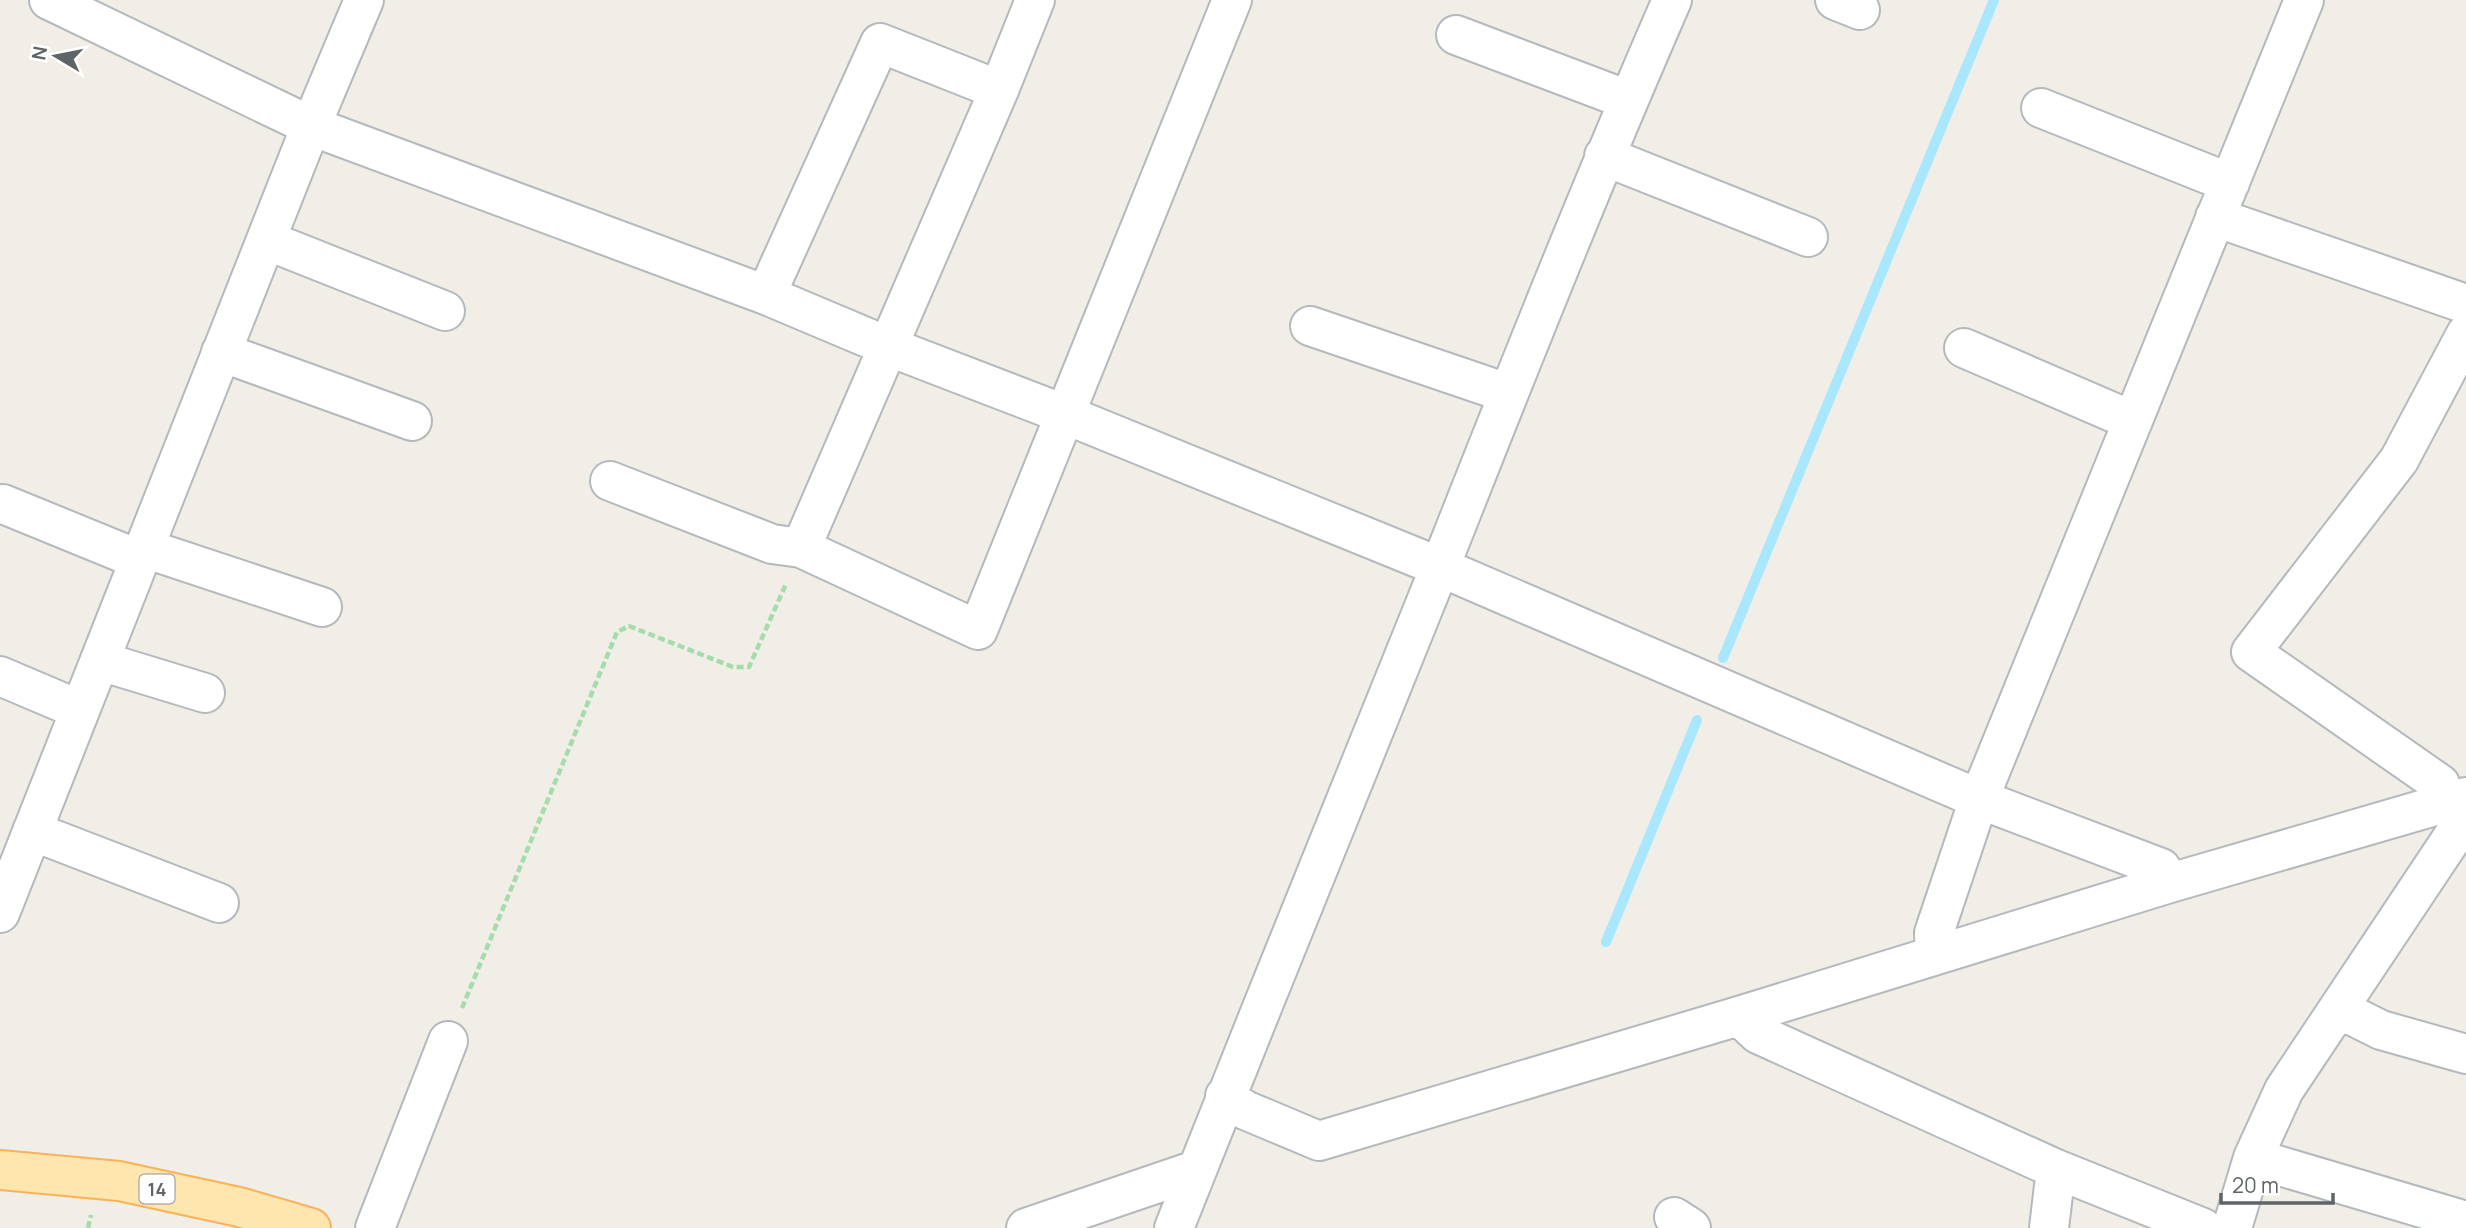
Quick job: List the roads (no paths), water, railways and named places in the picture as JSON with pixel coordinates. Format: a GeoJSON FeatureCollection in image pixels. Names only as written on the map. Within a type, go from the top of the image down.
{"type":"FeatureCollection","features":[{"type":"Feature","properties":{"kind":"main road","name":"14"},"geometry":{"type":"LineString","coordinates":[[0,1170],[119,1181],[239,1207],[311,1228]]}},
{"type":"Feature","properties":{"kind":"street"},"geometry":{"type":"LineString","coordinates":[[51,0],[311,126],[766,295],[1440,567],[1979,799],[2161,868],[2170,883]]}},
{"type":"Feature","properties":{"kind":"street"},"geometry":{"type":"LineString","coordinates":[[0,913],[311,126],[364,0]]}},
{"type":"Feature","properties":{"kind":"street"},"geometry":{"type":"LineString","coordinates":[[801,548],[999,90],[1035,0]]}},
{"type":"Feature","properties":{"kind":"street"},"geometry":{"type":"LineString","coordinates":[[610,481],[772,544],[801,548],[978,630],[1232,0]]}},
{"type":"Feature","properties":{"kind":"street"},"geometry":{"type":"LineString","coordinates":[[1174,1228],[1440,567],[1507,393],[1604,156],[1672,0]]}},
{"type":"Feature","properties":{"kind":"street"},"geometry":{"type":"LineString","coordinates":[[1935,954],[1934,933],[1979,799],[2304,0]]}},
{"type":"Feature","properties":{"kind":"street"},"geometry":{"type":"LineString","coordinates":[[1456,35],[1629,100]]}},
{"type":"Feature","properties":{"kind":"street"},"geometry":{"type":"LineString","coordinates":[[766,295],[880,43],[999,90]]}},
{"type":"Feature","properties":{"kind":"street"},"geometry":{"type":"LineString","coordinates":[[2041,108],[2230,183]]}},
{"type":"Feature","properties":{"kind":"street"},"geometry":{"type":"LineString","coordinates":[[1604,156],[1808,237]]}},
{"type":"Feature","properties":{"kind":"street"},"geometry":{"type":"LineString","coordinates":[[2215,218],[2466,304]]}},
{"type":"Feature","properties":{"kind":"street"},"geometry":{"type":"LineString","coordinates":[[266,240],[445,312]]}},
{"type":"Feature","properties":{"kind":"street"},"geometry":{"type":"LineString","coordinates":[[1310,326],[1507,393]]}},
{"type":"Feature","properties":{"kind":"street"},"geometry":{"type":"LineString","coordinates":[[2459,805],[2440,784],[2251,652],[2399,460],[2466,334]]}},
{"type":"Feature","properties":{"kind":"street"},"geometry":{"type":"LineString","coordinates":[[1964,348],[2133,421]]}},
{"type":"Feature","properties":{"kind":"street"},"geometry":{"type":"LineString","coordinates":[[221,352],[412,421]]}},
{"type":"Feature","properties":{"kind":"street"},"geometry":{"type":"LineString","coordinates":[[3,503],[142,554],[322,607]]}},
{"type":"Feature","properties":{"kind":"street"},"geometry":{"type":"LineString","coordinates":[[100,661],[205,693]]}},
{"type":"Feature","properties":{"kind":"street"},"geometry":{"type":"LineString","coordinates":[[0,676],[80,710]]}},
{"type":"Feature","properties":{"kind":"street"},"geometry":{"type":"LineString","coordinates":[[1225,1096],[1245,1110],[1319,1141],[1739,1016],[2170,883],[2459,805]]}},
{"type":"Feature","properties":{"kind":"street"},"geometry":{"type":"LineString","coordinates":[[2232,1228],[2253,1158],[2284,1090],[2339,1009],[2459,805]]}},
{"type":"Feature","properties":{"kind":"street"},"geometry":{"type":"LineString","coordinates":[[33,831],[219,903]]}},
{"type":"Feature","properties":{"kind":"street"},"geometry":{"type":"LineString","coordinates":[[2339,1009],[2381,1030],[2466,1054]]}},
{"type":"Feature","properties":{"kind":"street"},"geometry":{"type":"LineString","coordinates":[[1739,1016],[1758,1034],[2056,1169],[2203,1228]]}},
{"type":"Feature","properties":{"kind":"street"},"geometry":{"type":"LineString","coordinates":[[375,1228],[448,1041]]}},
{"type":"Feature","properties":{"kind":"street"},"geometry":{"type":"LineString","coordinates":[[2253,1158],[2466,1221]]}},
{"type":"Feature","properties":{"kind":"street"},"geometry":{"type":"LineString","coordinates":[[2049,1228],[2056,1169]]}},
{"type":"Feature","properties":{"kind":"street"},"geometry":{"type":"LineString","coordinates":[[1026,1228],[1196,1170]]}},
{"type":"Feature","properties":{"kind":"waterway"},"geometry":{"type":"LineString","coordinates":[[1723,658],[1994,0]]}},
{"type":"Feature","properties":{"kind":"waterway"},"geometry":{"type":"LineString","coordinates":[[1606,942],[1697,720]]}}]}
